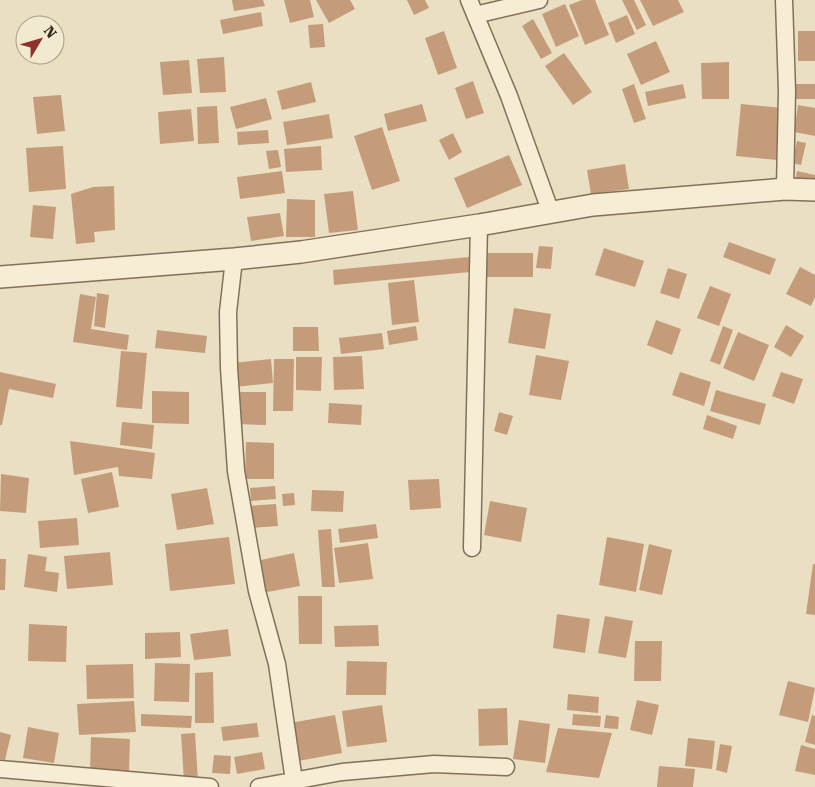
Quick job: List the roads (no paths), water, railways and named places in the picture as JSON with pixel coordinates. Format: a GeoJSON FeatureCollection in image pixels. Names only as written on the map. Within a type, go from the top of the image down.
{"type":"FeatureCollection","features":[{"type":"Feature","properties":{"kind":"street"},"geometry":{"type":"LineString","coordinates":[[468,0],[509,96],[550,213]]}},
{"type":"Feature","properties":{"kind":"street"},"geometry":{"type":"LineString","coordinates":[[475,15],[540,0]]}},
{"type":"Feature","properties":{"kind":"street"},"geometry":{"type":"LineString","coordinates":[[784,0],[787,91],[786,189]]}},
{"type":"Feature","properties":{"kind":"street"},"geometry":{"type":"LineString","coordinates":[[0,277],[301,252],[479,225],[592,205],[786,189],[815,190]]}},
{"type":"Feature","properties":{"kind":"street"},"geometry":{"type":"LineString","coordinates":[[472,548],[479,225]]}},
{"type":"Feature","properties":{"kind":"street"},"geometry":{"type":"LineString","coordinates":[[234,259],[228,312],[229,368],[236,471],[257,590],[277,664],[294,781]]}},
{"type":"Feature","properties":{"kind":"street"},"geometry":{"type":"LineString","coordinates":[[259,787],[342,772],[434,764],[506,767]]}},
{"type":"Feature","properties":{"kind":"street"},"geometry":{"type":"LineString","coordinates":[[0,771],[210,787]]}}]}
